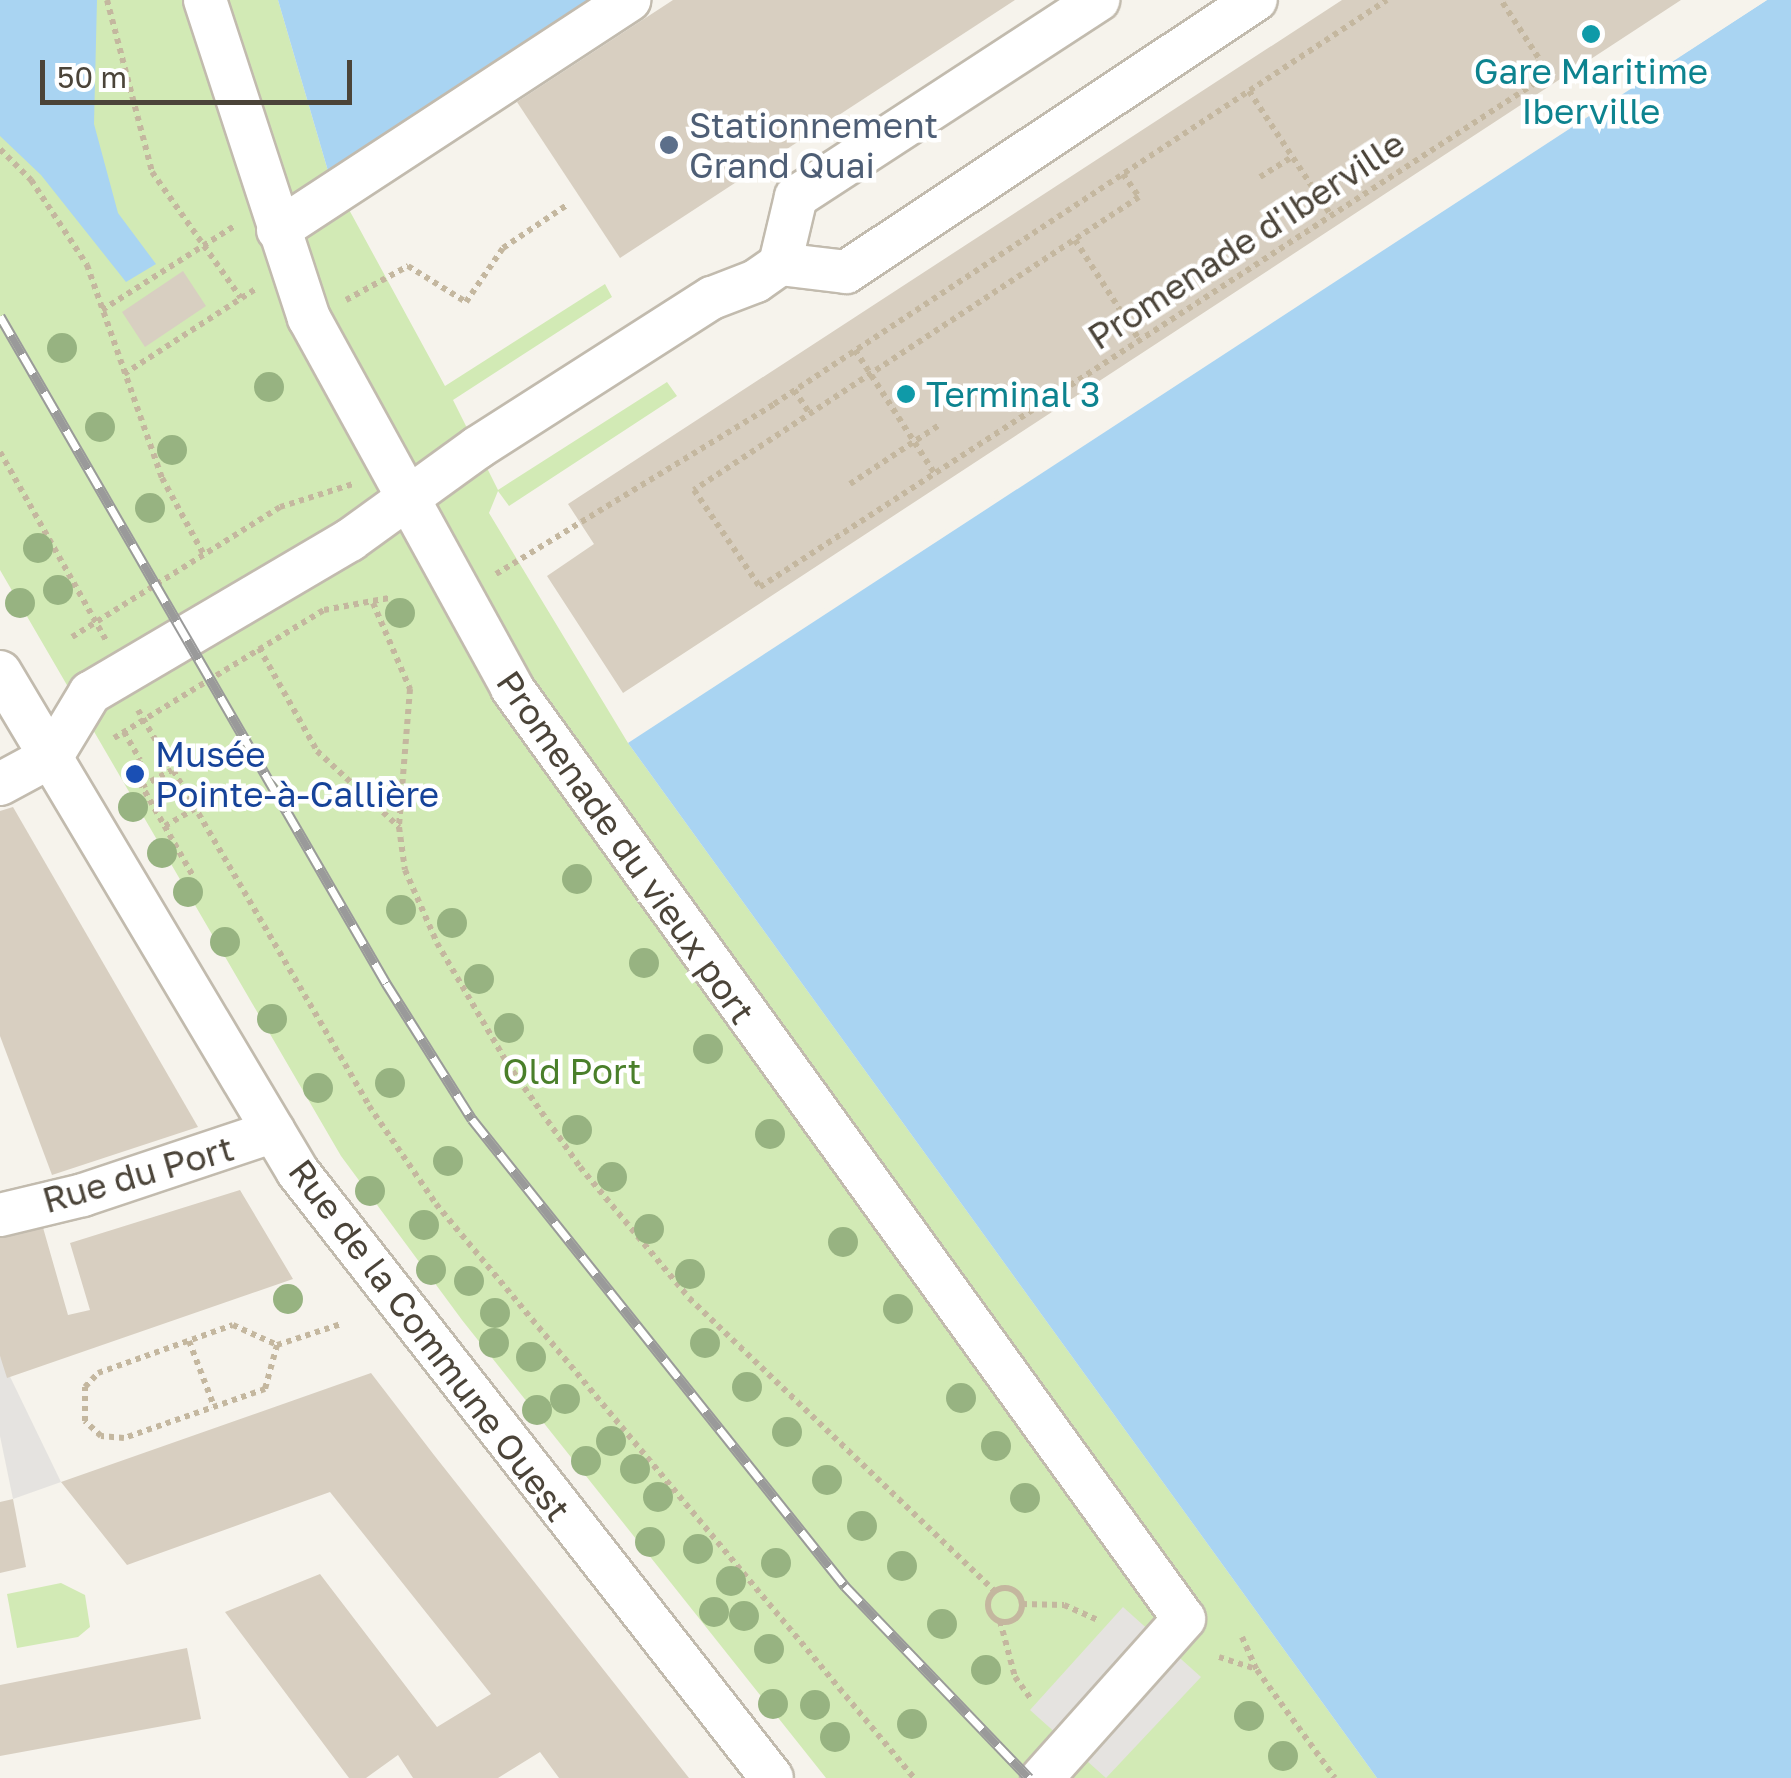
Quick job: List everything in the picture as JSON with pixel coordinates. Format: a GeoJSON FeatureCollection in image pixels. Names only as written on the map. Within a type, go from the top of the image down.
{"type":"FeatureCollection","features":[{"type":"Feature","properties":{"kind":"street","name":"Promenade du vieux port"},"geometry":{"type":"LineString","coordinates":[[205,0],[258,227],[406,500],[556,756],[1184,1618],[1042,1778]]}},
{"type":"Feature","properties":{"kind":"street"},"geometry":{"type":"LineString","coordinates":[[258,227],[629,0]]}},
{"type":"Feature","properties":{"kind":"street"},"geometry":{"type":"LineString","coordinates":[[0,784],[52,756],[90,693],[350,540],[712,298],[756,282],[780,264],[796,196],[1098,0]]}},
{"type":"Feature","properties":{"kind":"street"},"geometry":{"type":"LineString","coordinates":[[1180,47],[1186,0]]}},
{"type":"Feature","properties":{"kind":"street"},"geometry":{"type":"LineString","coordinates":[[780,264],[846,272],[1256,0]]}},
{"type":"Feature","properties":{"kind":"street","name":"Rue de la Commune Ouest"},"geometry":{"type":"LineString","coordinates":[[0,672],[274,1131],[373,1274],[772,1778]]}},
{"type":"Feature","properties":{"kind":"street","name":"Rue du Port"},"geometry":{"type":"LineString","coordinates":[[0,1215],[83,1195],[274,1131]]}},
{"type":"Feature","properties":{"kind":"path"},"geometry":{"type":"LineString","coordinates":[[107,0],[152,172],[200,247],[241,298],[124,374]]}},
{"type":"Feature","properties":{"kind":"path"},"geometry":{"type":"LineString","coordinates":[[495,575],[774,404],[1387,0]]}},
{"type":"Feature","properties":{"kind":"path","name":"Promenade d'Iberville"},"geometry":{"type":"LineString","coordinates":[[1122,174],[1140,197],[694,490],[760,587],[1549,74],[1502,0]]}},
{"type":"Feature","properties":{"kind":"path"},"geometry":{"type":"LineString","coordinates":[[1249,91],[1330,214]]}},
{"type":"Feature","properties":{"kind":"path"},"geometry":{"type":"LineString","coordinates":[[0,149],[72,236],[162,478],[205,557]]}},
{"type":"Feature","properties":{"kind":"path"},"geometry":{"type":"LineString","coordinates":[[1260,177],[1292,157]]}},
{"type":"Feature","properties":{"kind":"path"},"geometry":{"type":"LineString","coordinates":[[345,301],[408,266],[466,302],[503,248],[567,205]]}},
{"type":"Feature","properties":{"kind":"path"},"geometry":{"type":"LineString","coordinates":[[102,310],[200,247],[258,227]]}},
{"type":"Feature","properties":{"kind":"path"},"geometry":{"type":"LineString","coordinates":[[1074,240],[1140,340]]}},
{"type":"Feature","properties":{"kind":"path"},"geometry":{"type":"LineString","coordinates":[[855,350],[935,474]]}},
{"type":"Feature","properties":{"kind":"path"},"geometry":{"type":"LineString","coordinates":[[794,390],[810,414]]}},
{"type":"Feature","properties":{"kind":"path"},"geometry":{"type":"LineString","coordinates":[[850,484],[939,424]]}},
{"type":"Feature","properties":{"kind":"path"},"geometry":{"type":"LineString","coordinates":[[0,452],[103,634]]}},
{"type":"Feature","properties":{"kind":"path"},"geometry":{"type":"LineString","coordinates":[[72,637],[280,508],[352,484]]}},
{"type":"Feature","properties":{"kind":"path"},"geometry":{"type":"LineString","coordinates":[[105,744],[334,605],[374,603],[389,598]]}},
{"type":"Feature","properties":{"kind":"path"},"geometry":{"type":"LineString","coordinates":[[374,603],[412,704],[399,827],[416,901],[465,994],[612,1208],[732,1342],[994,1592],[1012,1590],[1022,1604]]}},
{"type":"Feature","properties":{"kind":"path"},"geometry":{"type":"LineString","coordinates":[[258,648],[317,751],[399,827]]}},
{"type":"Feature","properties":{"kind":"path"},"geometry":{"type":"LineString","coordinates":[[142,719],[369,1106],[436,1204],[914,1778]]}},
{"type":"Feature","properties":{"kind":"path"},"geometry":{"type":"LineString","coordinates":[[124,732],[140,760],[135,774],[194,878]]}},
{"type":"Feature","properties":{"kind":"path"},"geometry":{"type":"LineString","coordinates":[[142,786],[172,770]]}},
{"type":"Feature","properties":{"kind":"path"},"geometry":{"type":"LineString","coordinates":[[165,826],[195,809]]}},
{"type":"Feature","properties":{"kind":"path"},"geometry":{"type":"LineString","coordinates":[[277,1345],[264,1389],[124,1438],[101,1436],[85,1420],[85,1387],[98,1373],[233,1325],[277,1345],[341,1324]]}},
{"type":"Feature","properties":{"kind":"path"},"geometry":{"type":"LineString","coordinates":[[189,1341],[214,1406]]}},
{"type":"Feature","properties":{"kind":"path"},"geometry":{"type":"LineString","coordinates":[[994,1592],[988,1608],[1000,1620],[1015,1677],[1030,1698]]}},
{"type":"Feature","properties":{"kind":"path"},"geometry":{"type":"LineString","coordinates":[[1000,1620],[1017,1617],[1022,1604]]}},
{"type":"Feature","properties":{"kind":"path"},"geometry":{"type":"LineString","coordinates":[[1022,1604],[1064,1605],[1098,1620]]}},
{"type":"Feature","properties":{"kind":"path"},"geometry":{"type":"LineString","coordinates":[[1242,1637],[1258,1670],[1335,1778]]}},
{"type":"Feature","properties":{"kind":"path"},"geometry":{"type":"LineString","coordinates":[[1218,1657],[1258,1670]]}},
{"type":"Feature","properties":{"kind":"green space","name":"Old Port"},"geometry":{"type":"Polygon","coordinates":[[[0,0],[278,0],[328,171],[445,386],[605,284],[612,297],[453,400],[498,490],[667,382],[677,396],[509,506],[498,491],[489,513],[628,743],[1377,1778],[826,1778],[462,1320],[341,1156],[0,570],[0,0]]]}},
{"type":"Feature","properties":{"kind":"green space"},"geometry":{"type":"Polygon","coordinates":[[[61,1583],[85,1595],[90,1627],[78,1637],[17,1648],[7,1594],[61,1583]]]}},
{"type":"Feature","properties":{"kind":"shaded area"},"geometry":{"type":"Polygon","coordinates":[[[0,1356],[61,1482],[13,1499],[0,1436],[0,1356]]]}},
{"type":"Feature","properties":{"kind":"shaded area"},"geometry":{"type":"Polygon","coordinates":[[[1123,1607],[1201,1677],[1106,1778],[1030,1710],[1123,1607]]]}},
{"type":"Feature","properties":{"kind":"water"},"geometry":{"type":"Polygon","coordinates":[[[0,0],[97,0],[94,124],[118,213],[156,264],[126,282],[41,175],[0,136],[0,0]]]}},
{"type":"Feature","properties":{"kind":"water"},"geometry":{"type":"Polygon","coordinates":[[[278,0],[588,0],[328,171],[278,0]]]}},
{"type":"Feature","properties":{"kind":"water"},"geometry":{"type":"Polygon","coordinates":[[[1767,0],[1791,0],[1791,1778],[1377,1778],[628,743],[1767,0]]]}},
{"type":"Feature","properties":{"kind":"pier"},"geometry":{"type":"Polygon","coordinates":[[[1758,0],[1767,0],[625,739],[1758,0]]]}},
{"type":"Feature","properties":{"kind":"building","name":"Stationnement Grand Quai"},"geometry":{"type":"Polygon","coordinates":[[[673,0],[1015,0],[620,258],[517,102],[673,0]]]}},
{"type":"Feature","properties":{"kind":"building","name":"Terminal 3"},"geometry":{"type":"Polygon","coordinates":[[[1342,0],[1681,0],[623,693],[547,576],[594,544],[568,504],[1342,0]]]}},
{"type":"Feature","properties":{"kind":"building"},"geometry":{"type":"Polygon","coordinates":[[[183,271],[206,306],[145,347],[122,312],[183,271]]]}},
{"type":"Feature","properties":{"kind":"building"},"geometry":{"type":"Polygon","coordinates":[[[13,807],[198,1127],[52,1175],[0,1036],[0,811],[13,807]]]}},
{"type":"Feature","properties":{"kind":"building"},"geometry":{"type":"Polygon","coordinates":[[[240,1190],[293,1279],[7,1378],[0,1356],[0,1238],[42,1224],[68,1315],[90,1310],[70,1243],[240,1190]]]}},
{"type":"Feature","properties":{"kind":"building"},"geometry":{"type":"Polygon","coordinates":[[[371,1373],[689,1778],[559,1778],[540,1752],[498,1778],[413,1778],[398,1755],[366,1778],[349,1778],[225,1612],[320,1574],[437,1727],[491,1694],[330,1492],[127,1565],[61,1482],[371,1373]]]}},
{"type":"Feature","properties":{"kind":"building"},"geometry":{"type":"Polygon","coordinates":[[[13,1499],[26,1567],[0,1573],[0,1502],[13,1499]]]}},
{"type":"Feature","properties":{"kind":"building"},"geometry":{"type":"Polygon","coordinates":[[[187,1648],[201,1719],[0,1756],[0,1685],[187,1648]]]}},
{"type":"Feature","properties":{"kind":"railway"},"geometry":{"type":"LineString","coordinates":[[0,316],[386,983],[472,1119],[845,1586],[1029,1778]]}},
{"type":"Feature","properties":{"kind":"place","name":"Gare Maritime Iberville"},"geometry":{"type":"Point","coordinates":[1591,34]}},
{"type":"Feature","properties":{"kind":"place","name":"Stationnement Grand Quai"},"geometry":{"type":"Point","coordinates":[669,145]}},
{"type":"Feature","properties":{"kind":"place","name":"Terminal 3"},"geometry":{"type":"Point","coordinates":[906,394]}},
{"type":"Feature","properties":{"kind":"place","name":"Musée Pointe-à-Callière"},"geometry":{"type":"Point","coordinates":[135,774]}}]}
